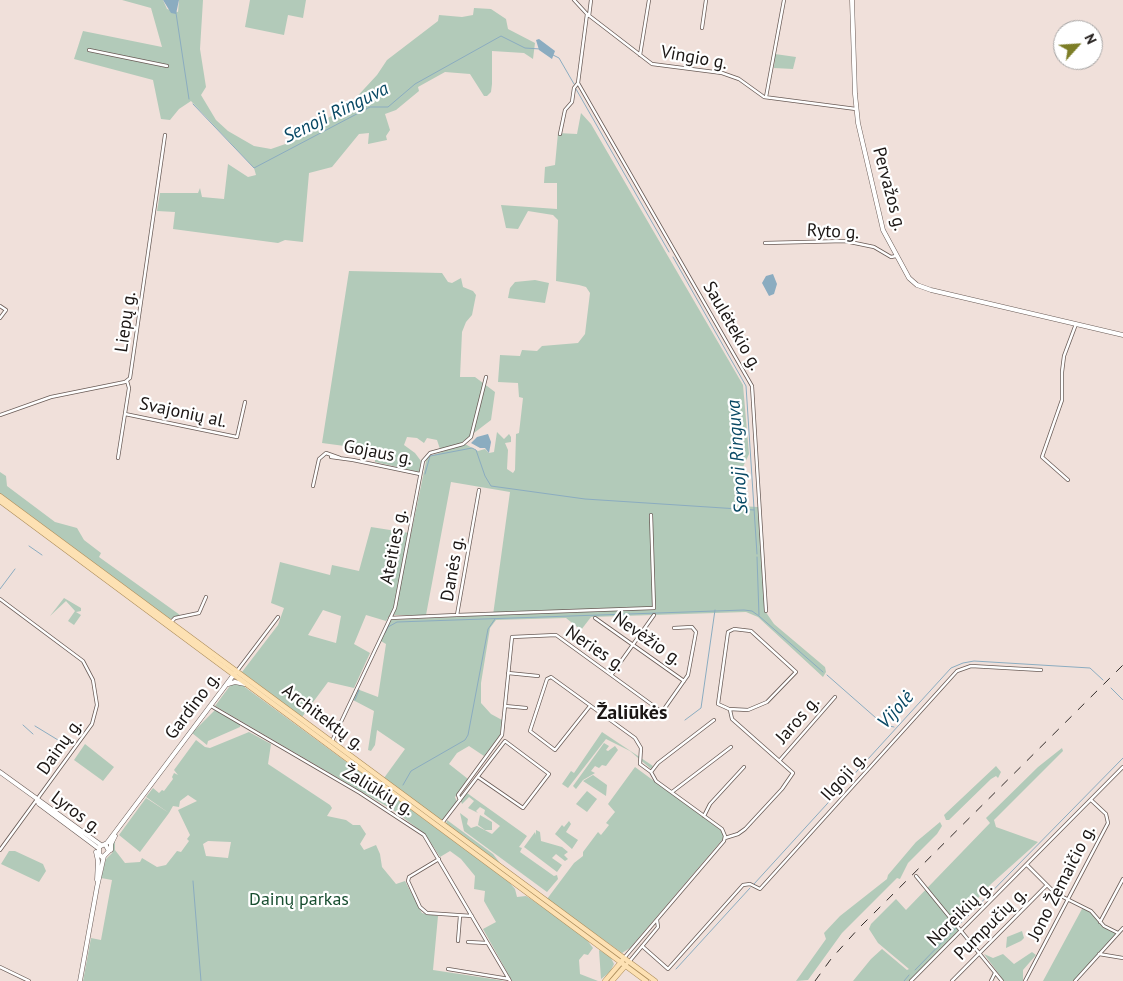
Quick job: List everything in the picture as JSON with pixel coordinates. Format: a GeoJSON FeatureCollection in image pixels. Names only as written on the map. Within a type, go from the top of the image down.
{"type":"FeatureCollection","features":[{"type":"Feature","properties":{"kind":"main road","name":"Pervažos g."},"geometry":{"type":"LineString","coordinates":[[852,0],[856,109],[882,230],[909,278],[922,287],[1123,335]]}},
{"type":"Feature","properties":{"kind":"main road","name":"Architektų g."},"geometry":{"type":"LineString","coordinates":[[0,496],[625,962]]}},
{"type":"Feature","properties":{"kind":"main road","name":"Architektų g."},"geometry":{"type":"LineString","coordinates":[[0,501],[168,622]]}},
{"type":"Feature","properties":{"kind":"main road","name":"Architektų g."},"geometry":{"type":"LineString","coordinates":[[235,673],[246,684],[331,743]]}},
{"type":"Feature","properties":{"kind":"main road","name":"Gardino g."},"geometry":{"type":"LineString","coordinates":[[101,846],[130,813],[235,673]]}},
{"type":"Feature","properties":{"kind":"main road"},"geometry":{"type":"LineString","coordinates":[[224,687],[234,682],[246,684]]}},
{"type":"Feature","properties":{"kind":"main road","name":"Lyros g."},"geometry":{"type":"LineString","coordinates":[[0,772],[101,846]]}},
{"type":"Feature","properties":{"kind":"main road","name":"Architektų g."},"geometry":{"type":"LineString","coordinates":[[409,801],[442,823],[471,848]]}},
{"type":"Feature","properties":{"kind":"main road","name":"Gardino g."},"geometry":{"type":"LineString","coordinates":[[103,857],[111,854],[111,842],[130,813]]}},
{"type":"Feature","properties":{"kind":"main road"},"geometry":{"type":"LineString","coordinates":[[79,831],[103,842],[120,825]]}},
{"type":"Feature","properties":{"kind":"main road","name":"Lyros g."},"geometry":{"type":"LineString","coordinates":[[79,831],[101,846]]}},
{"type":"Feature","properties":{"kind":"main road"},"geometry":{"type":"LineString","coordinates":[[79,831],[96,849],[98,864],[97,880]]}},
{"type":"Feature","properties":{"kind":"main road","name":"Gardino g."},"geometry":{"type":"LineString","coordinates":[[101,846],[109,850],[103,857]]}},
{"type":"Feature","properties":{"kind":"main road","name":"Gardino g."},"geometry":{"type":"LineString","coordinates":[[80,981],[97,880],[103,857],[101,846]]}},
{"type":"Feature","properties":{"kind":"main road"},"geometry":{"type":"LineString","coordinates":[[97,887],[103,857]]}},
{"type":"Feature","properties":{"kind":"main road"},"geometry":{"type":"LineString","coordinates":[[605,981],[625,962]]}},
{"type":"Feature","properties":{"kind":"main road"},"geometry":{"type":"LineString","coordinates":[[612,981],[625,962]]}},
{"type":"Feature","properties":{"kind":"main road"},"geometry":{"type":"LineString","coordinates":[[625,962],[646,981]]}},
{"type":"Feature","properties":{"kind":"main road"},"geometry":{"type":"LineString","coordinates":[[625,962],[655,981]]}},
{"type":"Feature","properties":{"kind":"street","name":"Vingio g."},"geometry":{"type":"LineString","coordinates":[[574,0],[588,15],[652,64],[710,70],[732,76],[766,97],[856,109]]}},
{"type":"Feature","properties":{"kind":"street"},"geometry":{"type":"LineString","coordinates":[[560,134],[565,110],[572,102],[574,88],[578,83],[591,0]]}},
{"type":"Feature","properties":{"kind":"street"},"geometry":{"type":"LineString","coordinates":[[640,56],[649,0]]}},
{"type":"Feature","properties":{"kind":"street"},"geometry":{"type":"LineString","coordinates":[[702,28],[706,0]]}},
{"type":"Feature","properties":{"kind":"street"},"geometry":{"type":"LineString","coordinates":[[766,97],[784,0]]}},
{"type":"Feature","properties":{"kind":"street"},"geometry":{"type":"LineString","coordinates":[[89,50],[167,66]]}},
{"type":"Feature","properties":{"kind":"street","name":"Saulėtekio g."},"geometry":{"type":"LineString","coordinates":[[578,83],[752,386],[766,611]]}},
{"type":"Feature","properties":{"kind":"street","name":"Liepų g."},"geometry":{"type":"LineString","coordinates":[[118,458],[129,388],[127,381],[132,372],[166,135]]}},
{"type":"Feature","properties":{"kind":"street","name":"Ryto g."},"geometry":{"type":"LineString","coordinates":[[765,243],[846,241],[874,247],[891,257],[896,256]]}},
{"type":"Feature","properties":{"kind":"street"},"geometry":{"type":"LineString","coordinates":[[0,306],[6,310],[0,318]]}},
{"type":"Feature","properties":{"kind":"street"},"geometry":{"type":"LineString","coordinates":[[1068,480],[1042,457],[1062,400],[1064,356],[1076,324]]}},
{"type":"Feature","properties":{"kind":"street","name":"Ateities g."},"geometry":{"type":"LineString","coordinates":[[331,743],[390,618],[402,578],[423,461],[428,454],[462,444],[471,437],[486,377]]}},
{"type":"Feature","properties":{"kind":"street"},"geometry":{"type":"LineString","coordinates":[[0,415],[51,397],[127,381]]}},
{"type":"Feature","properties":{"kind":"street","name":"Svajonių al."},"geometry":{"type":"LineString","coordinates":[[125,414],[237,437],[245,402]]}},
{"type":"Feature","properties":{"kind":"street"},"geometry":{"type":"LineString","coordinates":[[313,486],[318,460],[326,453],[333,454],[342,459]]}},
{"type":"Feature","properties":{"kind":"street","name":"Gojaus g."},"geometry":{"type":"LineString","coordinates":[[332,457],[420,474]]}},
{"type":"Feature","properties":{"kind":"street","name":"Danės g."},"geometry":{"type":"LineString","coordinates":[[390,618],[457,615],[479,490]]}},
{"type":"Feature","properties":{"kind":"street"},"geometry":{"type":"LineString","coordinates":[[457,615],[654,608],[651,515]]}},
{"type":"Feature","properties":{"kind":"street"},"geometry":{"type":"LineString","coordinates":[[168,622],[175,618],[199,613],[206,597]]}},
{"type":"Feature","properties":{"kind":"street","name":"Dainų g."},"geometry":{"type":"LineString","coordinates":[[0,599],[83,660],[91,673],[97,705],[92,724],[0,850]]}},
{"type":"Feature","properties":{"kind":"street"},"geometry":{"type":"LineString","coordinates":[[612,674],[654,615]]}},
{"type":"Feature","properties":{"kind":"street","name":"Gardino g."},"geometry":{"type":"LineString","coordinates":[[235,673],[278,617]]}},
{"type":"Feature","properties":{"kind":"street","name":"Nevėžio g."},"geometry":{"type":"LineString","coordinates":[[595,618],[684,681]]}},
{"type":"Feature","properties":{"kind":"street"},"geometry":{"type":"LineString","coordinates":[[674,628],[692,627],[696,632],[691,668],[684,681]]}},
{"type":"Feature","properties":{"kind":"street"},"geometry":{"type":"LineString","coordinates":[[730,630],[751,631],[796,672],[776,695],[761,706],[748,710],[730,709],[718,704],[730,630]]}},
{"type":"Feature","properties":{"kind":"street","name":"Neries g."},"geometry":{"type":"LineString","coordinates":[[460,800],[458,796],[502,735],[512,638],[556,635],[662,712],[684,681]]}},
{"type":"Feature","properties":{"kind":"street","name":"Ilgoji g."},"geometry":{"type":"LineString","coordinates":[[642,946],[668,969],[743,885],[750,884],[760,888],[768,880],[957,671],[977,666],[1041,670]]}},
{"type":"Feature","properties":{"kind":"street"},"geometry":{"type":"LineString","coordinates":[[508,673],[538,676]]}},
{"type":"Feature","properties":{"kind":"street"},"geometry":{"type":"LineString","coordinates":[[590,706],[555,750],[530,731],[548,678],[590,706],[638,740],[641,748],[640,764],[652,772],[656,781],[722,829],[725,838]]}},
{"type":"Feature","properties":{"kind":"street","name":"Jaros g."},"geometry":{"type":"LineString","coordinates":[[780,760],[835,697]]}},
{"type":"Feature","properties":{"kind":"street","name":"Žaliūkių g."},"geometry":{"type":"LineString","coordinates":[[211,706],[360,793],[424,835],[509,980]]}},
{"type":"Feature","properties":{"kind":"street"},"geometry":{"type":"LineString","coordinates":[[505,706],[526,708]]}},
{"type":"Feature","properties":{"kind":"street"},"geometry":{"type":"LineString","coordinates":[[625,962],[725,838],[745,829],[792,777],[793,773],[790,769],[732,719],[730,709]]}},
{"type":"Feature","properties":{"kind":"street"},"geometry":{"type":"LineString","coordinates":[[652,772],[658,763],[714,720]]}},
{"type":"Feature","properties":{"kind":"street"},"geometry":{"type":"LineString","coordinates":[[442,823],[505,741],[549,774],[523,808],[478,777]]}},
{"type":"Feature","properties":{"kind":"street"},"geometry":{"type":"LineString","coordinates":[[672,792],[731,747]]}},
{"type":"Feature","properties":{"kind":"street"},"geometry":{"type":"LineString","coordinates":[[704,816],[710,804],[744,766]]}},
{"type":"Feature","properties":{"kind":"street","name":"Noreikių g."},"geometry":{"type":"LineString","coordinates":[[911,981],[1123,767]]}},
{"type":"Feature","properties":{"kind":"street","name":"Jono Žemaičio g."},"geometry":{"type":"LineString","coordinates":[[1025,981],[1108,823],[1106,814],[1091,800]]}},
{"type":"Feature","properties":{"kind":"street"},"geometry":{"type":"LineString","coordinates":[[439,859],[410,875],[408,881],[423,911],[472,916]]}},
{"type":"Feature","properties":{"kind":"street"},"geometry":{"type":"LineString","coordinates":[[1027,864],[1054,893],[1091,911],[1100,922],[1118,933]]}},
{"type":"Feature","properties":{"kind":"street"},"geometry":{"type":"LineString","coordinates":[[916,876],[962,929],[1002,981]]}},
{"type":"Feature","properties":{"kind":"street"},"geometry":{"type":"LineString","coordinates":[[1100,922],[1123,879]]}},
{"type":"Feature","properties":{"kind":"street","name":"Pumpučių g."},"geometry":{"type":"LineString","coordinates":[[952,981],[1046,885]]}},
{"type":"Feature","properties":{"kind":"street"},"geometry":{"type":"LineString","coordinates":[[458,941],[460,916]]}},
{"type":"Feature","properties":{"kind":"street"},"geometry":{"type":"LineString","coordinates":[[625,962],[642,946],[659,925],[657,920]]}},
{"type":"Feature","properties":{"kind":"street"},"geometry":{"type":"LineString","coordinates":[[1075,981],[1123,928]]}},
{"type":"Feature","properties":{"kind":"street"},"geometry":{"type":"LineString","coordinates":[[468,942],[487,943]]}},
{"type":"Feature","properties":{"kind":"street"},"geometry":{"type":"LineString","coordinates":[[1099,954],[1123,958]]}},
{"type":"Feature","properties":{"kind":"street"},"geometry":{"type":"LineString","coordinates":[[0,967],[29,981]]}},
{"type":"Feature","properties":{"kind":"street"},"geometry":{"type":"LineString","coordinates":[[448,969],[509,980]]}},
{"type":"Feature","properties":{"kind":"street"},"geometry":{"type":"LineString","coordinates":[[991,981],[995,973]]}},
{"type":"Feature","properties":{"kind":"green space"},"geometry":{"type":"Polygon","coordinates":[[[122,0],[163,0],[167,9],[178,12],[179,0],[203,0],[200,49],[206,87],[201,95],[216,120],[228,131],[254,146],[271,149],[294,141],[352,102],[377,75],[387,60],[438,21],[439,15],[462,17],[473,15],[474,8],[491,9],[506,19],[508,29],[535,43],[533,59],[524,53],[492,51],[492,84],[491,92],[487,96],[484,96],[470,74],[445,72],[418,87],[419,91],[396,110],[385,114],[390,130],[386,136],[387,140],[368,144],[369,133],[359,134],[332,167],[309,173],[303,242],[285,240],[278,243],[173,229],[175,212],[157,211],[160,193],[198,193],[200,188],[202,197],[224,199],[228,164],[248,177],[256,175],[254,168],[191,101],[179,109],[170,120],[161,119],[153,80],[74,59],[83,31],[162,47],[151,8],[122,0]]]}},
{"type":"Feature","properties":{"kind":"green space"},"geometry":{"type":"Polygon","coordinates":[[[250,0],[306,0],[303,18],[288,15],[284,35],[245,27],[250,0]]]}},
{"type":"Feature","properties":{"kind":"green space"},"geometry":{"type":"Polygon","coordinates":[[[775,54],[796,57],[793,69],[774,68],[775,54]]]}},
{"type":"Feature","properties":{"kind":"green space"},"geometry":{"type":"Polygon","coordinates":[[[581,113],[591,124],[743,385],[749,454],[742,469],[740,506],[758,507],[765,611],[774,624],[825,667],[826,672],[823,677],[758,617],[746,612],[591,617],[581,630],[566,618],[496,620],[490,628],[481,683],[481,703],[491,714],[502,720],[500,735],[484,756],[469,746],[457,753],[449,764],[468,779],[455,797],[457,802],[441,821],[384,778],[405,749],[377,730],[375,745],[371,751],[368,750],[374,711],[353,700],[357,689],[378,697],[386,644],[379,640],[391,620],[493,615],[510,492],[451,482],[426,615],[394,615],[427,457],[465,444],[478,451],[485,449],[489,453],[494,452],[497,432],[504,439],[509,434],[511,442],[505,443],[508,450],[507,469],[513,473],[515,470],[516,434],[519,433],[523,398],[519,397],[518,383],[498,382],[500,355],[520,356],[522,350],[537,351],[542,346],[578,343],[585,334],[590,293],[586,287],[556,281],[558,220],[553,215],[528,211],[518,229],[506,228],[501,205],[557,209],[557,183],[544,183],[545,167],[555,165],[558,133],[577,134],[581,113]]]}},
{"type":"Feature","properties":{"kind":"green space"},"geometry":{"type":"Polygon","coordinates":[[[349,271],[442,273],[448,282],[452,283],[461,278],[463,287],[473,291],[476,295],[472,315],[466,322],[462,332],[460,377],[475,377],[495,392],[491,420],[457,446],[440,449],[437,440],[427,438],[424,443],[417,438],[407,437],[404,445],[415,453],[421,461],[419,472],[375,462],[375,450],[322,443],[349,271]]]}},
{"type":"Feature","properties":{"kind":"green space"},"geometry":{"type":"Polygon","coordinates":[[[535,280],[549,283],[545,303],[508,298],[510,288],[515,282],[535,280]]]}},
{"type":"Feature","properties":{"kind":"green space"},"geometry":{"type":"Polygon","coordinates":[[[0,472],[6,476],[7,486],[55,522],[77,528],[84,540],[101,553],[99,557],[180,615],[170,619],[0,493],[0,472]]]}},
{"type":"Feature","properties":{"kind":"green space"},"geometry":{"type":"Polygon","coordinates":[[[371,527],[409,533],[393,610],[386,621],[366,615],[354,644],[370,653],[354,688],[328,682],[302,717],[242,672],[278,625],[284,608],[271,603],[280,562],[330,575],[332,565],[359,571],[371,527]],[[323,610],[308,635],[336,643],[341,616],[323,610]]]}},
{"type":"Feature","properties":{"kind":"green space"},"geometry":{"type":"Polygon","coordinates":[[[64,598],[81,608],[81,611],[76,612],[81,615],[74,625],[68,621],[75,611],[66,601],[50,616],[64,598]]]}},
{"type":"Feature","properties":{"kind":"green space"},"geometry":{"type":"Polygon","coordinates":[[[232,683],[242,685],[509,882],[515,889],[517,897],[526,896],[584,936],[593,948],[588,955],[584,954],[579,960],[580,974],[598,981],[512,981],[483,929],[496,922],[484,901],[485,891],[474,889],[475,876],[461,859],[450,851],[440,857],[425,834],[393,810],[215,706],[232,683]]]}},
{"type":"Feature","properties":{"kind":"green space"},"geometry":{"type":"Polygon","coordinates":[[[215,710],[240,724],[240,727],[208,741],[207,745],[192,733],[215,710]]]}},
{"type":"Feature","properties":{"kind":"green space","name":"Dainų parkas"},"geometry":{"type":"Polygon","coordinates":[[[249,732],[271,744],[268,764],[330,805],[332,808],[327,816],[346,820],[353,825],[360,825],[366,834],[360,844],[364,850],[376,845],[382,867],[396,884],[405,881],[422,913],[438,916],[433,970],[506,981],[83,981],[91,938],[101,940],[112,880],[101,878],[106,859],[113,852],[112,844],[115,838],[115,850],[125,863],[140,862],[142,858],[157,867],[166,865],[177,851],[181,852],[189,841],[187,839],[190,835],[178,810],[197,801],[188,795],[180,801],[179,807],[173,806],[169,813],[146,797],[153,788],[159,793],[162,790],[164,791],[173,779],[174,773],[178,775],[174,770],[196,740],[205,747],[210,748],[249,732]],[[208,841],[203,844],[206,856],[228,858],[231,842],[208,841]]]}},
{"type":"Feature","properties":{"kind":"green space"},"geometry":{"type":"Polygon","coordinates":[[[602,732],[653,766],[651,769],[630,751],[606,739],[568,788],[562,784],[571,771],[574,773],[602,732]]]}},
{"type":"Feature","properties":{"kind":"green space"},"geometry":{"type":"Polygon","coordinates":[[[604,743],[609,746],[606,750],[608,751],[615,746],[618,750],[606,766],[602,765],[599,768],[595,766],[591,771],[595,773],[583,780],[576,789],[573,786],[604,743]]]}},
{"type":"Feature","properties":{"kind":"green space"},"geometry":{"type":"Polygon","coordinates":[[[85,744],[114,767],[103,781],[74,760],[85,744]]]}},
{"type":"Feature","properties":{"kind":"green space"},"geometry":{"type":"Polygon","coordinates":[[[1062,748],[1063,751],[994,820],[996,827],[1038,842],[991,884],[955,923],[960,929],[909,981],[853,981],[882,949],[907,970],[909,969],[878,943],[869,929],[871,924],[896,899],[906,910],[990,823],[986,818],[1038,767],[1062,748]]]}},
{"type":"Feature","properties":{"kind":"green space"},"geometry":{"type":"Polygon","coordinates":[[[996,766],[1001,772],[998,778],[996,776],[991,779],[949,820],[946,820],[944,815],[996,766]]]}},
{"type":"Feature","properties":{"kind":"green space"},"geometry":{"type":"Polygon","coordinates":[[[635,767],[722,831],[723,839],[630,948],[622,953],[547,899],[574,863],[583,856],[583,852],[598,832],[601,835],[609,825],[606,823],[615,812],[608,804],[635,767]]]}},
{"type":"Feature","properties":{"kind":"green space"},"geometry":{"type":"Polygon","coordinates":[[[593,775],[607,785],[606,796],[583,781],[593,775]]]}},
{"type":"Feature","properties":{"kind":"green space"},"geometry":{"type":"Polygon","coordinates":[[[587,791],[597,799],[587,812],[576,804],[587,791]]]}},
{"type":"Feature","properties":{"kind":"green space"},"geometry":{"type":"Polygon","coordinates":[[[467,793],[527,836],[519,847],[522,848],[520,852],[554,876],[557,875],[558,879],[547,892],[464,831],[460,813],[468,819],[467,824],[471,828],[477,826],[492,834],[500,826],[484,814],[485,810],[480,807],[476,811],[478,813],[468,808],[474,801],[469,797],[462,804],[461,801],[467,793]]]}},
{"type":"Feature","properties":{"kind":"green space"},"geometry":{"type":"Polygon","coordinates":[[[146,798],[169,813],[140,852],[119,835],[146,798]]]}},
{"type":"Feature","properties":{"kind":"green space"},"geometry":{"type":"Polygon","coordinates":[[[480,815],[492,822],[492,830],[485,830],[478,825],[480,815]]]}},
{"type":"Feature","properties":{"kind":"green space"},"geometry":{"type":"Polygon","coordinates":[[[447,820],[493,854],[500,863],[446,824],[447,820]]]}},
{"type":"Feature","properties":{"kind":"green space"},"geometry":{"type":"Polygon","coordinates":[[[569,821],[571,824],[566,832],[578,840],[572,849],[555,834],[562,825],[564,827],[569,821]]]}},
{"type":"Feature","properties":{"kind":"green space"},"geometry":{"type":"Polygon","coordinates":[[[940,822],[942,826],[937,834],[908,863],[900,879],[897,878],[842,933],[808,980],[796,981],[826,939],[824,933],[840,916],[887,879],[888,875],[916,842],[940,822]]]}},
{"type":"Feature","properties":{"kind":"green space"},"geometry":{"type":"Polygon","coordinates":[[[536,830],[540,832],[541,841],[562,847],[568,852],[564,855],[568,859],[565,861],[556,854],[552,858],[562,865],[557,872],[524,847],[535,832],[536,835],[536,830]]]}},
{"type":"Feature","properties":{"kind":"green space"},"geometry":{"type":"Polygon","coordinates":[[[9,851],[15,851],[43,864],[46,871],[39,882],[1,864],[9,851]]]}},
{"type":"Feature","properties":{"kind":"green space"},"geometry":{"type":"Polygon","coordinates":[[[1083,907],[1091,911],[1100,922],[1118,933],[1075,981],[1043,981],[1083,907]]]}},
{"type":"Feature","properties":{"kind":"green space"},"geometry":{"type":"Polygon","coordinates":[[[1022,931],[1024,938],[1006,948],[1007,937],[1022,931]]]}},
{"type":"Feature","properties":{"kind":"green space"},"geometry":{"type":"Polygon","coordinates":[[[599,950],[610,956],[614,964],[610,972],[601,979],[599,950]]]}},
{"type":"Feature","properties":{"kind":"green space"},"geometry":{"type":"Polygon","coordinates":[[[1032,952],[1036,955],[1023,970],[1023,981],[1004,981],[984,954],[993,958],[1003,954],[1014,964],[1032,952]]]}},
{"type":"Feature","properties":{"kind":"water"},"geometry":{"type":"Polygon","coordinates":[[[163,0],[179,0],[176,14],[171,13],[163,0]]]}},
{"type":"Feature","properties":{"kind":"water"},"geometry":{"type":"Polygon","coordinates":[[[539,39],[555,51],[552,59],[539,50],[536,40],[539,39]]]}},
{"type":"Feature","properties":{"kind":"water"},"geometry":{"type":"Polygon","coordinates":[[[773,274],[777,284],[774,294],[769,296],[762,283],[766,276],[773,274]]]}},
{"type":"Feature","properties":{"kind":"water"},"geometry":{"type":"Polygon","coordinates":[[[488,434],[491,442],[489,453],[485,448],[480,448],[471,443],[477,437],[488,434]]]}},
{"type":"Feature","properties":{"kind":"waterway","name":"Senoji Ringuva"},"geometry":{"type":"LineString","coordinates":[[176,13],[189,99]]}},
{"type":"Feature","properties":{"kind":"waterway","name":"Senoji Ringuva"},"geometry":{"type":"LineString","coordinates":[[193,104],[254,168],[370,107],[388,107],[415,84],[501,36],[525,48],[540,49]]}},
{"type":"Feature","properties":{"kind":"waterway","name":"Senoji Ringuva"},"geometry":{"type":"LineString","coordinates":[[553,55],[559,58],[574,84]]}},
{"type":"Feature","properties":{"kind":"waterway","name":"Senoji Ringuva"},"geometry":{"type":"LineString","coordinates":[[576,89],[669,252]]}},
{"type":"Feature","properties":{"kind":"waterway","name":"Senoji Ringuva"},"geometry":{"type":"LineString","coordinates":[[673,257],[746,386],[757,554]]}},
{"type":"Feature","properties":{"kind":"waterway"},"geometry":{"type":"LineString","coordinates":[[425,474],[430,456],[472,448],[476,450],[485,476],[491,486],[585,499],[754,510]]}},
{"type":"Feature","properties":{"kind":"waterway"},"geometry":{"type":"LineString","coordinates":[[29,546],[42,555]]}},
{"type":"Feature","properties":{"kind":"waterway","name":"Senoji Ringuva"},"geometry":{"type":"LineString","coordinates":[[757,557],[759,615]]}},
{"type":"Feature","properties":{"kind":"waterway"},"geometry":{"type":"LineString","coordinates":[[0,589],[15,569]]}},
{"type":"Feature","properties":{"kind":"waterway"},"geometry":{"type":"LineString","coordinates":[[685,720],[701,708],[715,610]]}},
{"type":"Feature","properties":{"kind":"waterway"},"geometry":{"type":"LineString","coordinates":[[385,633],[388,627],[397,622],[744,610],[752,611],[759,616],[823,672]]}},
{"type":"Feature","properties":{"kind":"waterway"},"geometry":{"type":"LineString","coordinates":[[403,785],[411,771],[465,740],[468,735],[488,629],[495,619]]}},
{"type":"Feature","properties":{"kind":"waterway","name":"Vijolė"},"geometry":{"type":"LineString","coordinates":[[754,884],[951,668],[974,661],[1090,668],[1103,680]]}},
{"type":"Feature","properties":{"kind":"waterway"},"geometry":{"type":"LineString","coordinates":[[827,675],[884,725],[894,727]]}},
{"type":"Feature","properties":{"kind":"waterway","name":"Vijolė"},"geometry":{"type":"LineString","coordinates":[[1111,688],[1123,700]]}},
{"type":"Feature","properties":{"kind":"waterway"},"geometry":{"type":"LineString","coordinates":[[355,700],[359,690]]}},
{"type":"Feature","properties":{"kind":"waterway"},"geometry":{"type":"LineString","coordinates":[[23,725],[33,734]]}},
{"type":"Feature","properties":{"kind":"waterway"},"geometry":{"type":"LineString","coordinates":[[35,726],[58,740]]}},
{"type":"Feature","properties":{"kind":"waterway"},"geometry":{"type":"LineString","coordinates":[[959,925],[1123,758]]}},
{"type":"Feature","properties":{"kind":"waterway"},"geometry":{"type":"LineString","coordinates":[[193,881],[201,981]]}},
{"type":"Feature","properties":{"kind":"waterway","name":"Vijolė"},"geometry":{"type":"LineString","coordinates":[[676,969],[750,888]]}},
{"type":"Feature","properties":{"kind":"waterway"},"geometry":{"type":"LineString","coordinates":[[915,970],[956,928]]}},
{"type":"Feature","properties":{"kind":"waterway"},"geometry":{"type":"LineString","coordinates":[[904,981],[909,975]]}},
{"type":"Feature","properties":{"kind":"railway"},"geometry":{"type":"LineString","coordinates":[[815,981],[831,959],[859,928],[1123,665]]}},
{"type":"Feature","properties":{"kind":"district","name":"Žaliūkės"},"geometry":{"type":"Point","coordinates":[632,713]}}]}
